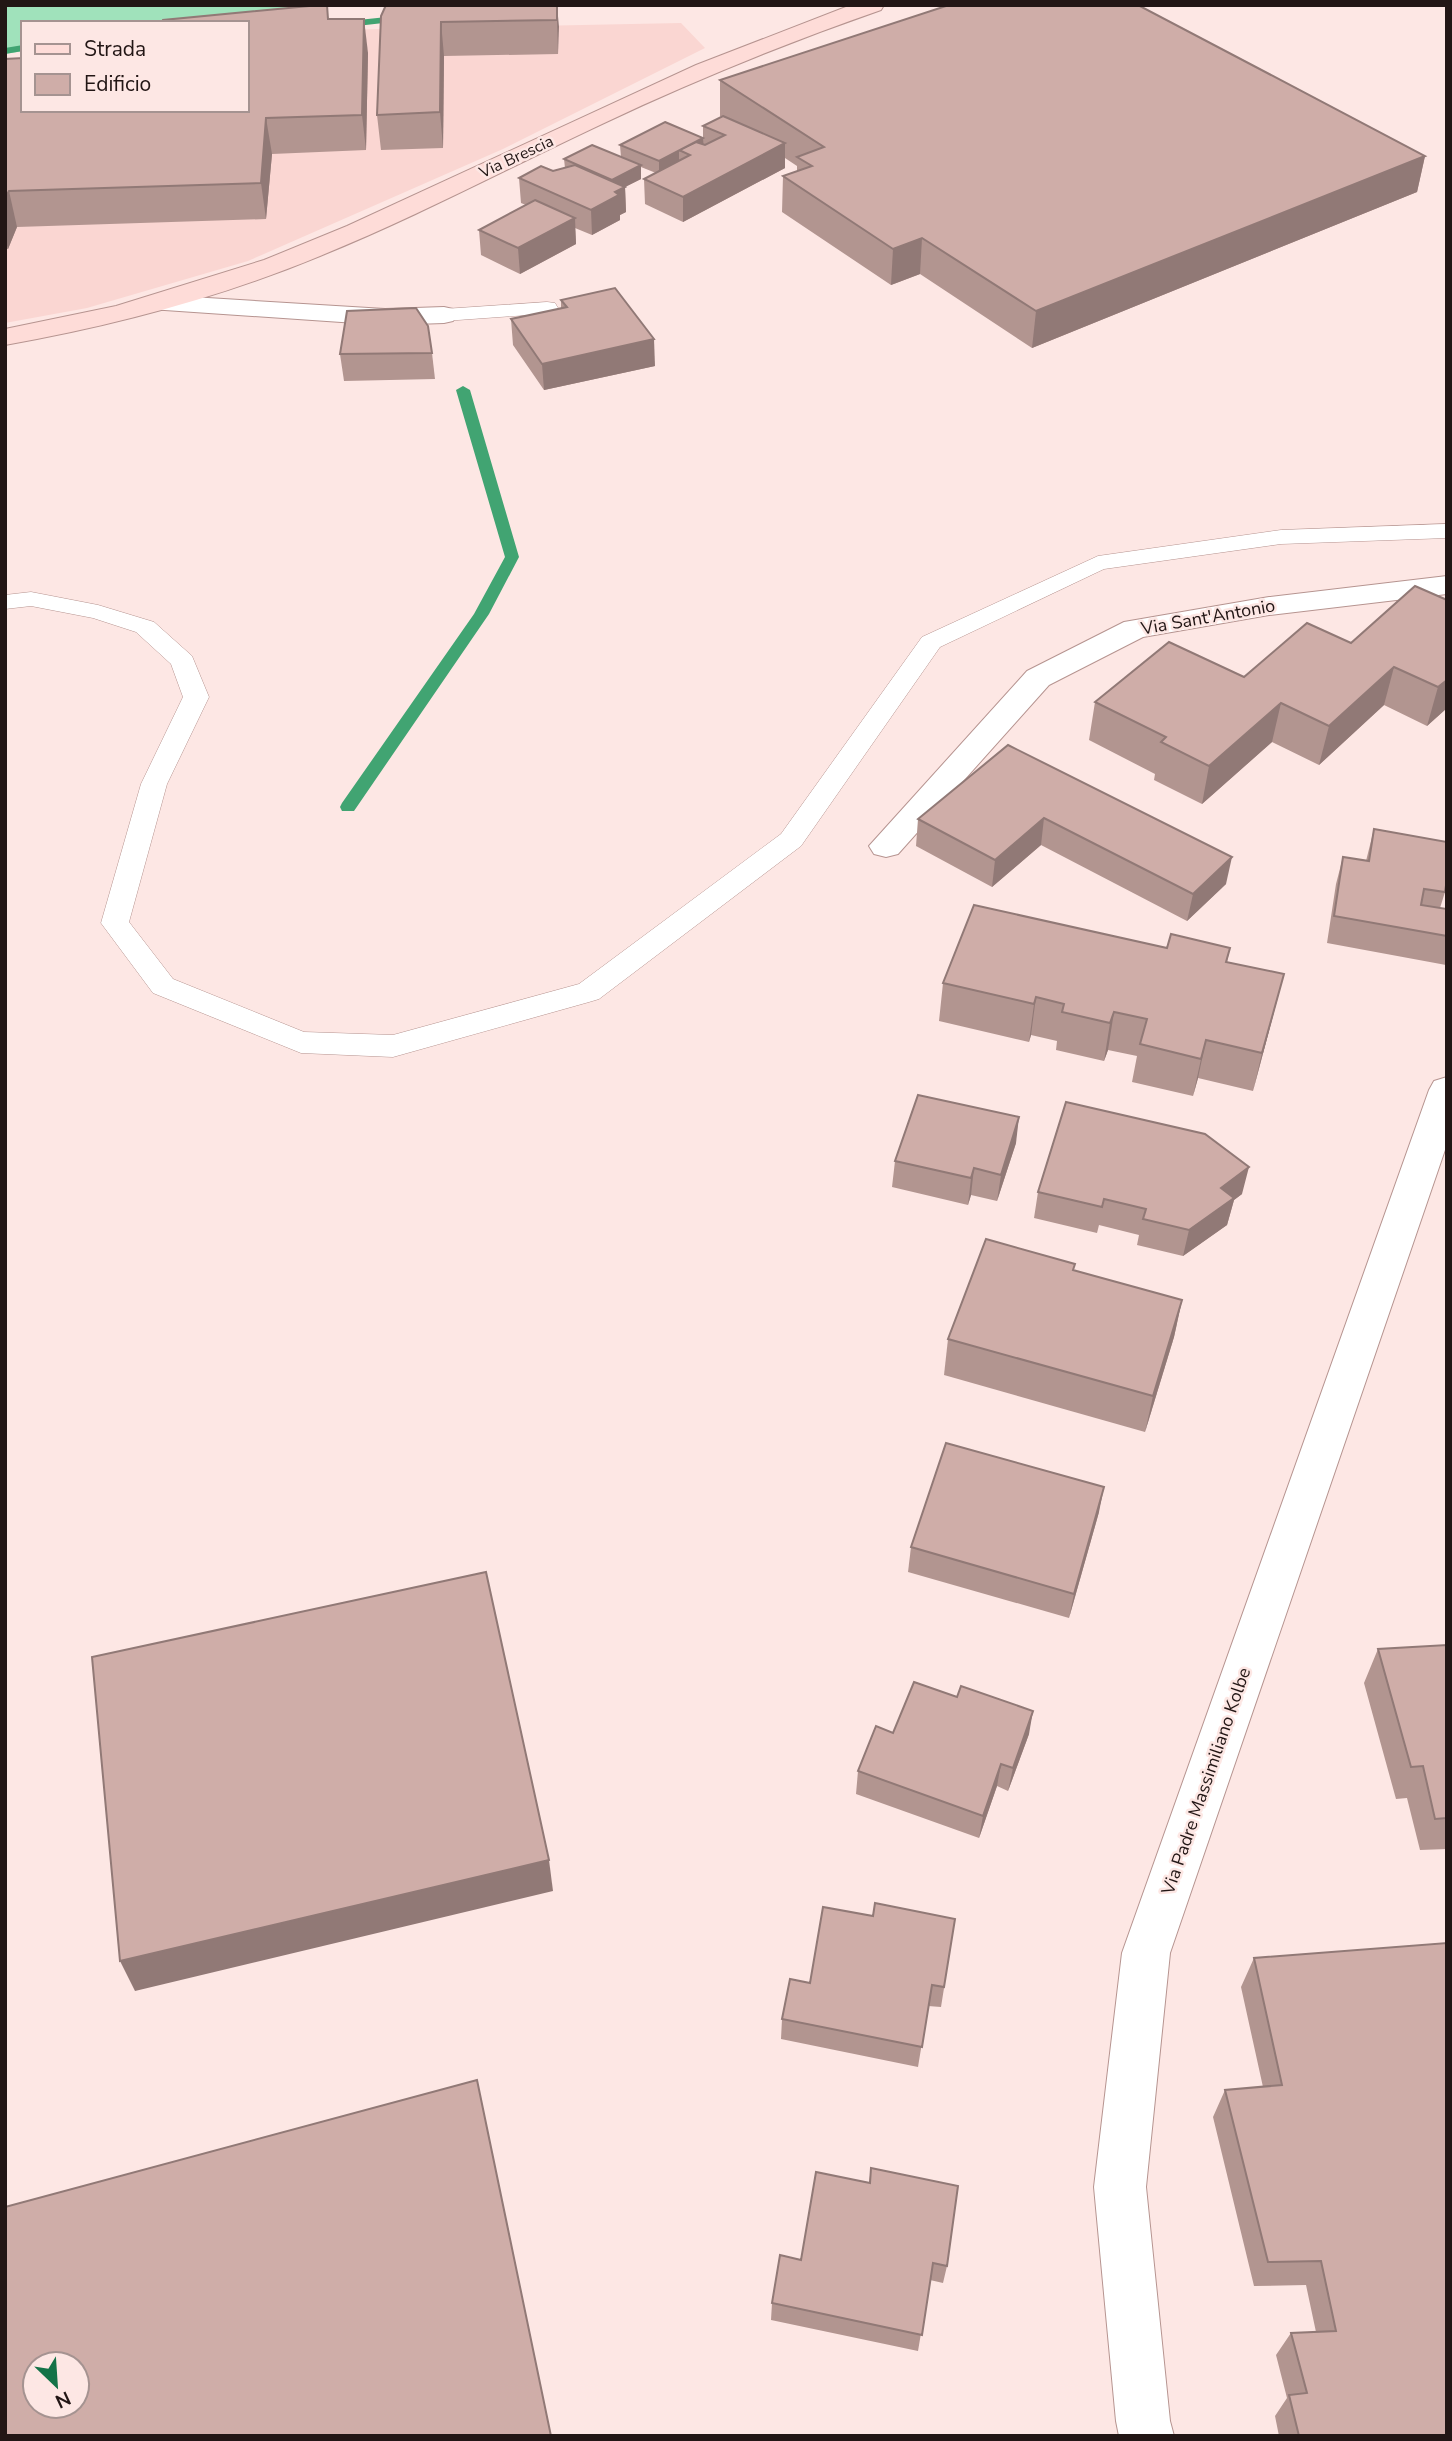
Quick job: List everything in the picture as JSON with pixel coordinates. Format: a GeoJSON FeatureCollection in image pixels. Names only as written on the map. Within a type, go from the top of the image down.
{"type":"FeatureCollection","features":[{"type":"Feature","properties":{"kind":"main road","name":"Via Brescia"},"geometry":{"type":"LineString","coordinates":[[5,337],[85,322],[159,303],[238,278],[312,250],[709,67],[779,38],[873,5]]}},
{"type":"Feature","properties":{"kind":"street","name":"Via Brescia"},"geometry":{"type":"LineString","coordinates":[[159,303],[385,317],[444,314]]}},
{"type":"Feature","properties":{"kind":"street","name":"Via Sant'Antonio"},"geometry":{"type":"LineString","coordinates":[[886,846],[1038,678],[1135,629],[1269,606],[1447,585]]}},
{"type":"Feature","properties":{"kind":"street"},"geometry":{"type":"LineString","coordinates":[[1436,1148],[1447,1090]]}},
{"type":"Feature","properties":{"kind":"street","name":"Via Padre Massimiliano Kolbe"},"geometry":{"type":"LineString","coordinates":[[1139,2431],[1119,2187],[1146,1953],[1318,1465],[1436,1148]]}},
{"type":"Feature","properties":{"kind":"lane"},"geometry":{"type":"LineString","coordinates":[[444,314],[547,308]]}},
{"type":"Feature","properties":{"kind":"lane"},"geometry":{"type":"LineString","coordinates":[[5,602],[31,599],[98,612],[145,627],[183,661],[196,697],[154,784],[115,923],[163,986],[301,1042],[393,1046],[589,992],[791,840],[931,642],[1098,562],[1281,537],[1447,531]]}},
{"type":"Feature","properties":{"kind":"shaded area"},"geometry":{"type":"Polygon","coordinates":[[[681,23],[705,48],[503,149],[248,261],[87,308],[5,323],[5,70],[21,106],[21,112],[248,112],[248,109],[336,30],[681,23]]]}},
{"type":"Feature","properties":{"kind":"green space"},"geometry":{"type":"Polygon","coordinates":[[[5,5],[328,5],[212,21],[21,21],[21,51],[5,54],[5,5]]]}},
{"type":"Feature","properties":{"kind":"building"},"geometry":{"type":"Polygon","coordinates":[[[320,5],[327,5],[328,19],[364,19],[362,115],[266,118],[261,183],[9,191],[5,198],[5,59],[21,58],[21,112],[248,112],[248,21],[163,20],[320,5]]]}},
{"type":"Feature","properties":{"kind":"building"},"geometry":{"type":"Polygon","coordinates":[[[386,5],[557,5],[557,20],[441,22],[440,112],[377,115],[381,16],[386,5]]]}},
{"type":"Feature","properties":{"kind":"building"},"geometry":{"type":"Polygon","coordinates":[[[949,5],[1138,5],[1425,156],[1036,311],[922,238],[893,249],[783,176],[812,166],[797,157],[824,147],[720,80],[949,5]]]}},
{"type":"Feature","properties":{"kind":"building"},"geometry":{"type":"Polygon","coordinates":[[[723,116],[785,143],[683,197],[644,179],[690,155],[679,150],[696,142],[705,145],[725,135],[703,126],[723,116]]]}},
{"type":"Feature","properties":{"kind":"building"},"geometry":{"type":"Polygon","coordinates":[[[665,122],[703,138],[659,161],[620,145],[665,122]]]}},
{"type":"Feature","properties":{"kind":"building"},"geometry":{"type":"Polygon","coordinates":[[[592,145],[641,165],[612,180],[564,159],[592,145]]]}},
{"type":"Feature","properties":{"kind":"building"},"geometry":{"type":"Polygon","coordinates":[[[575,165],[625,187],[615,192],[619,195],[591,210],[519,178],[541,166],[553,171],[575,165]]]}},
{"type":"Feature","properties":{"kind":"building"},"geometry":{"type":"Polygon","coordinates":[[[535,200],[575,218],[518,248],[479,230],[535,200]]]}},
{"type":"Feature","properties":{"kind":"building"},"geometry":{"type":"Polygon","coordinates":[[[615,288],[654,339],[542,364],[511,319],[567,307],[561,300],[615,288]]]}},
{"type":"Feature","properties":{"kind":"building"},"geometry":{"type":"Polygon","coordinates":[[[416,308],[428,326],[432,353],[340,354],[347,311],[416,308]]]}},
{"type":"Feature","properties":{"kind":"building"},"geometry":{"type":"Polygon","coordinates":[[[1415,586],[1447,600],[1447,680],[1438,687],[1394,667],[1329,726],[1281,703],[1209,766],[1161,742],[1166,737],[1095,702],[1169,642],[1244,677],[1307,623],[1351,643],[1415,586]]]}},
{"type":"Feature","properties":{"kind":"building"},"geometry":{"type":"Polygon","coordinates":[[[1008,745],[1232,857],[1193,894],[1044,818],[995,860],[918,819],[1008,745]]]}},
{"type":"Feature","properties":{"kind":"building"},"geometry":{"type":"Polygon","coordinates":[[[1374,829],[1447,842],[1445,892],[1424,889],[1421,905],[1447,909],[1447,936],[1334,916],[1343,857],[1369,861],[1374,829]]]}},
{"type":"Feature","properties":{"kind":"building"},"geometry":{"type":"Polygon","coordinates":[[[974,905],[1167,948],[1171,934],[1230,948],[1226,962],[1284,974],[1262,1053],[1206,1040],[1201,1059],[1140,1044],[1147,1019],[1114,1012],[1110,1023],[1062,1012],[1064,1004],[1036,997],[1034,1004],[943,983],[974,905]]]}},
{"type":"Feature","properties":{"kind":"building"},"geometry":{"type":"Polygon","coordinates":[[[918,1095],[1019,1117],[1001,1175],[974,1168],[971,1178],[895,1161],[918,1095]]]}},
{"type":"Feature","properties":{"kind":"building"},"geometry":{"type":"Polygon","coordinates":[[[1066,1102],[1205,1134],[1249,1167],[1221,1188],[1234,1198],[1189,1230],[1143,1219],[1146,1209],[1104,1199],[1102,1207],[1038,1192],[1066,1102]]]}},
{"type":"Feature","properties":{"kind":"building"},"geometry":{"type":"Polygon","coordinates":[[[986,1239],[1075,1264],[1073,1270],[1182,1300],[1153,1396],[948,1339],[986,1239]]]}},
{"type":"Feature","properties":{"kind":"building"},"geometry":{"type":"Polygon","coordinates":[[[946,1443],[1104,1487],[1074,1594],[911,1547],[946,1443]]]}},
{"type":"Feature","properties":{"kind":"building"},"geometry":{"type":"Polygon","coordinates":[[[486,1572],[549,1860],[120,1961],[92,1657],[486,1572]]]}},
{"type":"Feature","properties":{"kind":"building"},"geometry":{"type":"Polygon","coordinates":[[[1447,1645],[1447,1818],[1435,1819],[1423,1766],[1411,1767],[1378,1649],[1447,1645]]]}},
{"type":"Feature","properties":{"kind":"building"},"geometry":{"type":"Polygon","coordinates":[[[914,1682],[957,1697],[961,1686],[1033,1711],[1013,1768],[1001,1764],[983,1816],[858,1771],[876,1726],[893,1733],[914,1682]]]}},
{"type":"Feature","properties":{"kind":"building"},"geometry":{"type":"Polygon","coordinates":[[[875,1903],[955,1919],[944,1987],[932,1985],[922,2047],[782,2019],[790,1979],[810,1983],[823,1907],[873,1916],[875,1903]]]}},
{"type":"Feature","properties":{"kind":"building"},"geometry":{"type":"Polygon","coordinates":[[[1447,1943],[1447,2436],[1299,2436],[1289,2395],[1307,2393],[1291,2333],[1336,2331],[1321,2261],[1268,2262],[1225,2090],[1282,2085],[1254,1958],[1447,1943]]]}},
{"type":"Feature","properties":{"kind":"building"},"geometry":{"type":"Polygon","coordinates":[[[477,2080],[551,2436],[5,2436],[5,2207],[477,2080]]]}},
{"type":"Feature","properties":{"kind":"building"},"geometry":{"type":"Polygon","coordinates":[[[871,2168],[958,2186],[947,2266],[933,2263],[922,2335],[772,2303],[780,2255],[801,2260],[816,2172],[870,2183],[871,2168]]]}},
{"type":"Feature","properties":{"kind":"waterway"},"geometry":{"type":"LineString","coordinates":[[339,25],[406,18]]}},
{"type":"Feature","properties":{"kind":"waterway"},"geometry":{"type":"LineString","coordinates":[[5,51],[21,48]]}},
{"type":"Feature","properties":{"kind":"waterway"},"geometry":{"type":"LineString","coordinates":[[348,807],[481,614],[512,557],[463,390]]}}]}
